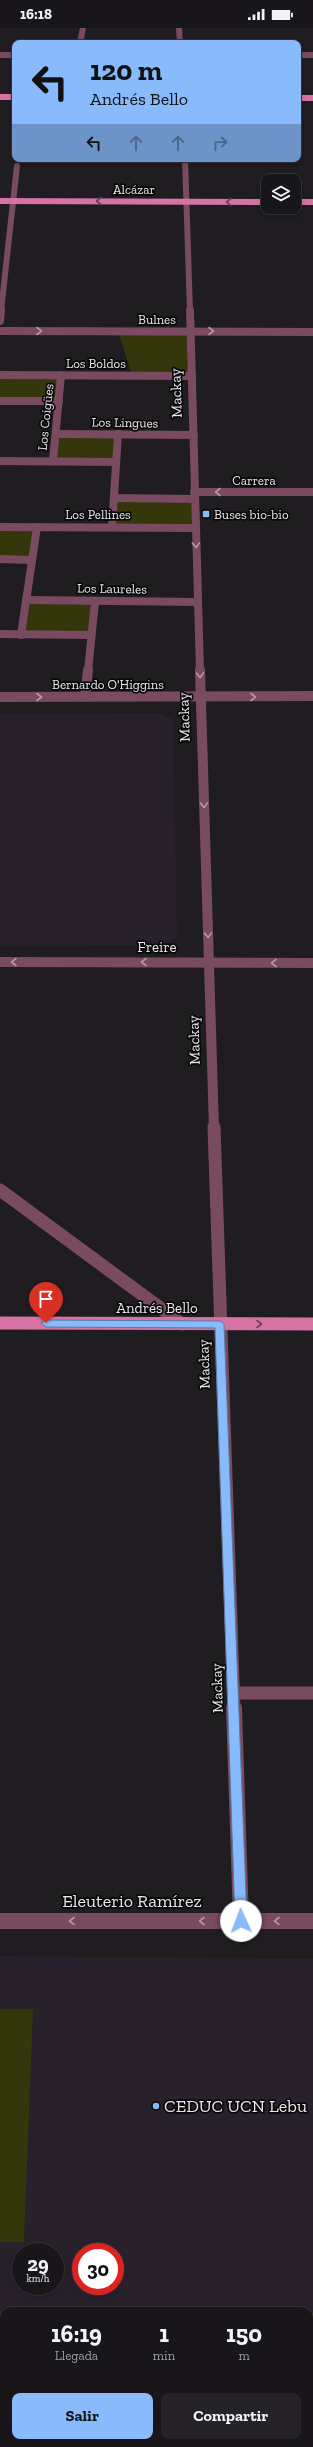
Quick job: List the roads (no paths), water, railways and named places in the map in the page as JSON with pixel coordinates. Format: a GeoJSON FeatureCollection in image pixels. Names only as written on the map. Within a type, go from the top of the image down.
{"type":"FeatureCollection","features":[{"type":"Feature","properties":{"kind":"main road"},"geometry":{"type":"LineString","coordinates":[[0,97],[12,97]]}},
{"type":"Feature","properties":{"kind":"main road"},"geometry":{"type":"LineString","coordinates":[[301,98],[313,98]]}},
{"type":"Feature","properties":{"kind":"main road","name":"Alcázar"},"geometry":{"type":"LineString","coordinates":[[0,201],[261,202]]}},
{"type":"Feature","properties":{"kind":"main road"},"geometry":{"type":"LineString","coordinates":[[301,202],[313,202]]}},
{"type":"Feature","properties":{"kind":"main road","name":"Andrés Bello"},"geometry":{"type":"LineString","coordinates":[[0,1323],[313,1324]]}},
{"type":"Feature","properties":{"kind":"street"},"geometry":{"type":"LineString","coordinates":[[81,40],[83,28]]}},
{"type":"Feature","properties":{"kind":"street"},"geometry":{"type":"LineString","coordinates":[[179,28],[180,40]]}},
{"type":"Feature","properties":{"kind":"street"},"geometry":{"type":"LineString","coordinates":[[0,55],[12,55]]}},
{"type":"Feature","properties":{"kind":"street"},"geometry":{"type":"LineString","coordinates":[[301,55],[313,55]]}},
{"type":"Feature","properties":{"kind":"street","name":"Mackay"},"geometry":{"type":"LineString","coordinates":[[185,162],[208,962],[241,1921]]}},
{"type":"Feature","properties":{"kind":"street"},"geometry":{"type":"LineString","coordinates":[[0,321],[17,166]]}},
{"type":"Feature","properties":{"kind":"street","name":"Bulnes"},"geometry":{"type":"LineString","coordinates":[[0,331],[313,332]]}},
{"type":"Feature","properties":{"kind":"street","name":"Los Boldos"},"geometry":{"type":"LineString","coordinates":[[0,375],[192,376]]}},
{"type":"Feature","properties":{"kind":"street","name":"Los Coigües"},"geometry":{"type":"LineString","coordinates":[[53,461],[61,375]]}},
{"type":"Feature","properties":{"kind":"street"},"geometry":{"type":"LineString","coordinates":[[0,401],[59,401]]}},
{"type":"Feature","properties":{"kind":"street","name":"Los Lingues"},"geometry":{"type":"LineString","coordinates":[[56,434],[194,435]]}},
{"type":"Feature","properties":{"kind":"street"},"geometry":{"type":"LineString","coordinates":[[112,527],[118,434]]}},
{"type":"Feature","properties":{"kind":"street"},"geometry":{"type":"LineString","coordinates":[[0,461],[116,462]]}},
{"type":"Feature","properties":{"kind":"street","name":"Carrera"},"geometry":{"type":"LineString","coordinates":[[194,496],[313,492]]}},
{"type":"Feature","properties":{"kind":"street","name":"Los Pellines"},"geometry":{"type":"LineString","coordinates":[[114,498],[194,496]]}},
{"type":"Feature","properties":{"kind":"street","name":"Los Pellines"},"geometry":{"type":"LineString","coordinates":[[0,527],[195,528]]}},
{"type":"Feature","properties":{"kind":"street"},"geometry":{"type":"LineString","coordinates":[[21,634],[37,527]]}},
{"type":"Feature","properties":{"kind":"street"},"geometry":{"type":"LineString","coordinates":[[0,559],[32,560]]}},
{"type":"Feature","properties":{"kind":"street","name":"Los Laureles"},"geometry":{"type":"LineString","coordinates":[[26,600],[198,602]]}},
{"type":"Feature","properties":{"kind":"street"},"geometry":{"type":"LineString","coordinates":[[85,697],[95,601]]}},
{"type":"Feature","properties":{"kind":"street"},"geometry":{"type":"LineString","coordinates":[[0,634],[92,635]]}},
{"type":"Feature","properties":{"kind":"street","name":"Bernardo O'Higgins"},"geometry":{"type":"LineString","coordinates":[[0,697],[313,696]]}},
{"type":"Feature","properties":{"kind":"street","name":"Freire"},"geometry":{"type":"LineString","coordinates":[[0,962],[313,963]]}},
{"type":"Feature","properties":{"kind":"street"},"geometry":{"type":"LineString","coordinates":[[0,1190],[182,1324]]}},
{"type":"Feature","properties":{"kind":"street"},"geometry":{"type":"LineString","coordinates":[[234,1693],[313,1693]]}},
{"type":"Feature","properties":{"kind":"street","name":"Eleuterio Ramírez"},"geometry":{"type":"LineString","coordinates":[[0,1921],[313,1920]]}},
{"type":"Feature","properties":{"kind":"place","name":"Buses bio-bio"},"geometry":{"type":"Point","coordinates":[206,514]}},
{"type":"Feature","properties":{"kind":"place","name":"CEDUC UCN Lebu"},"geometry":{"type":"Point","coordinates":[156,2106]}}]}
